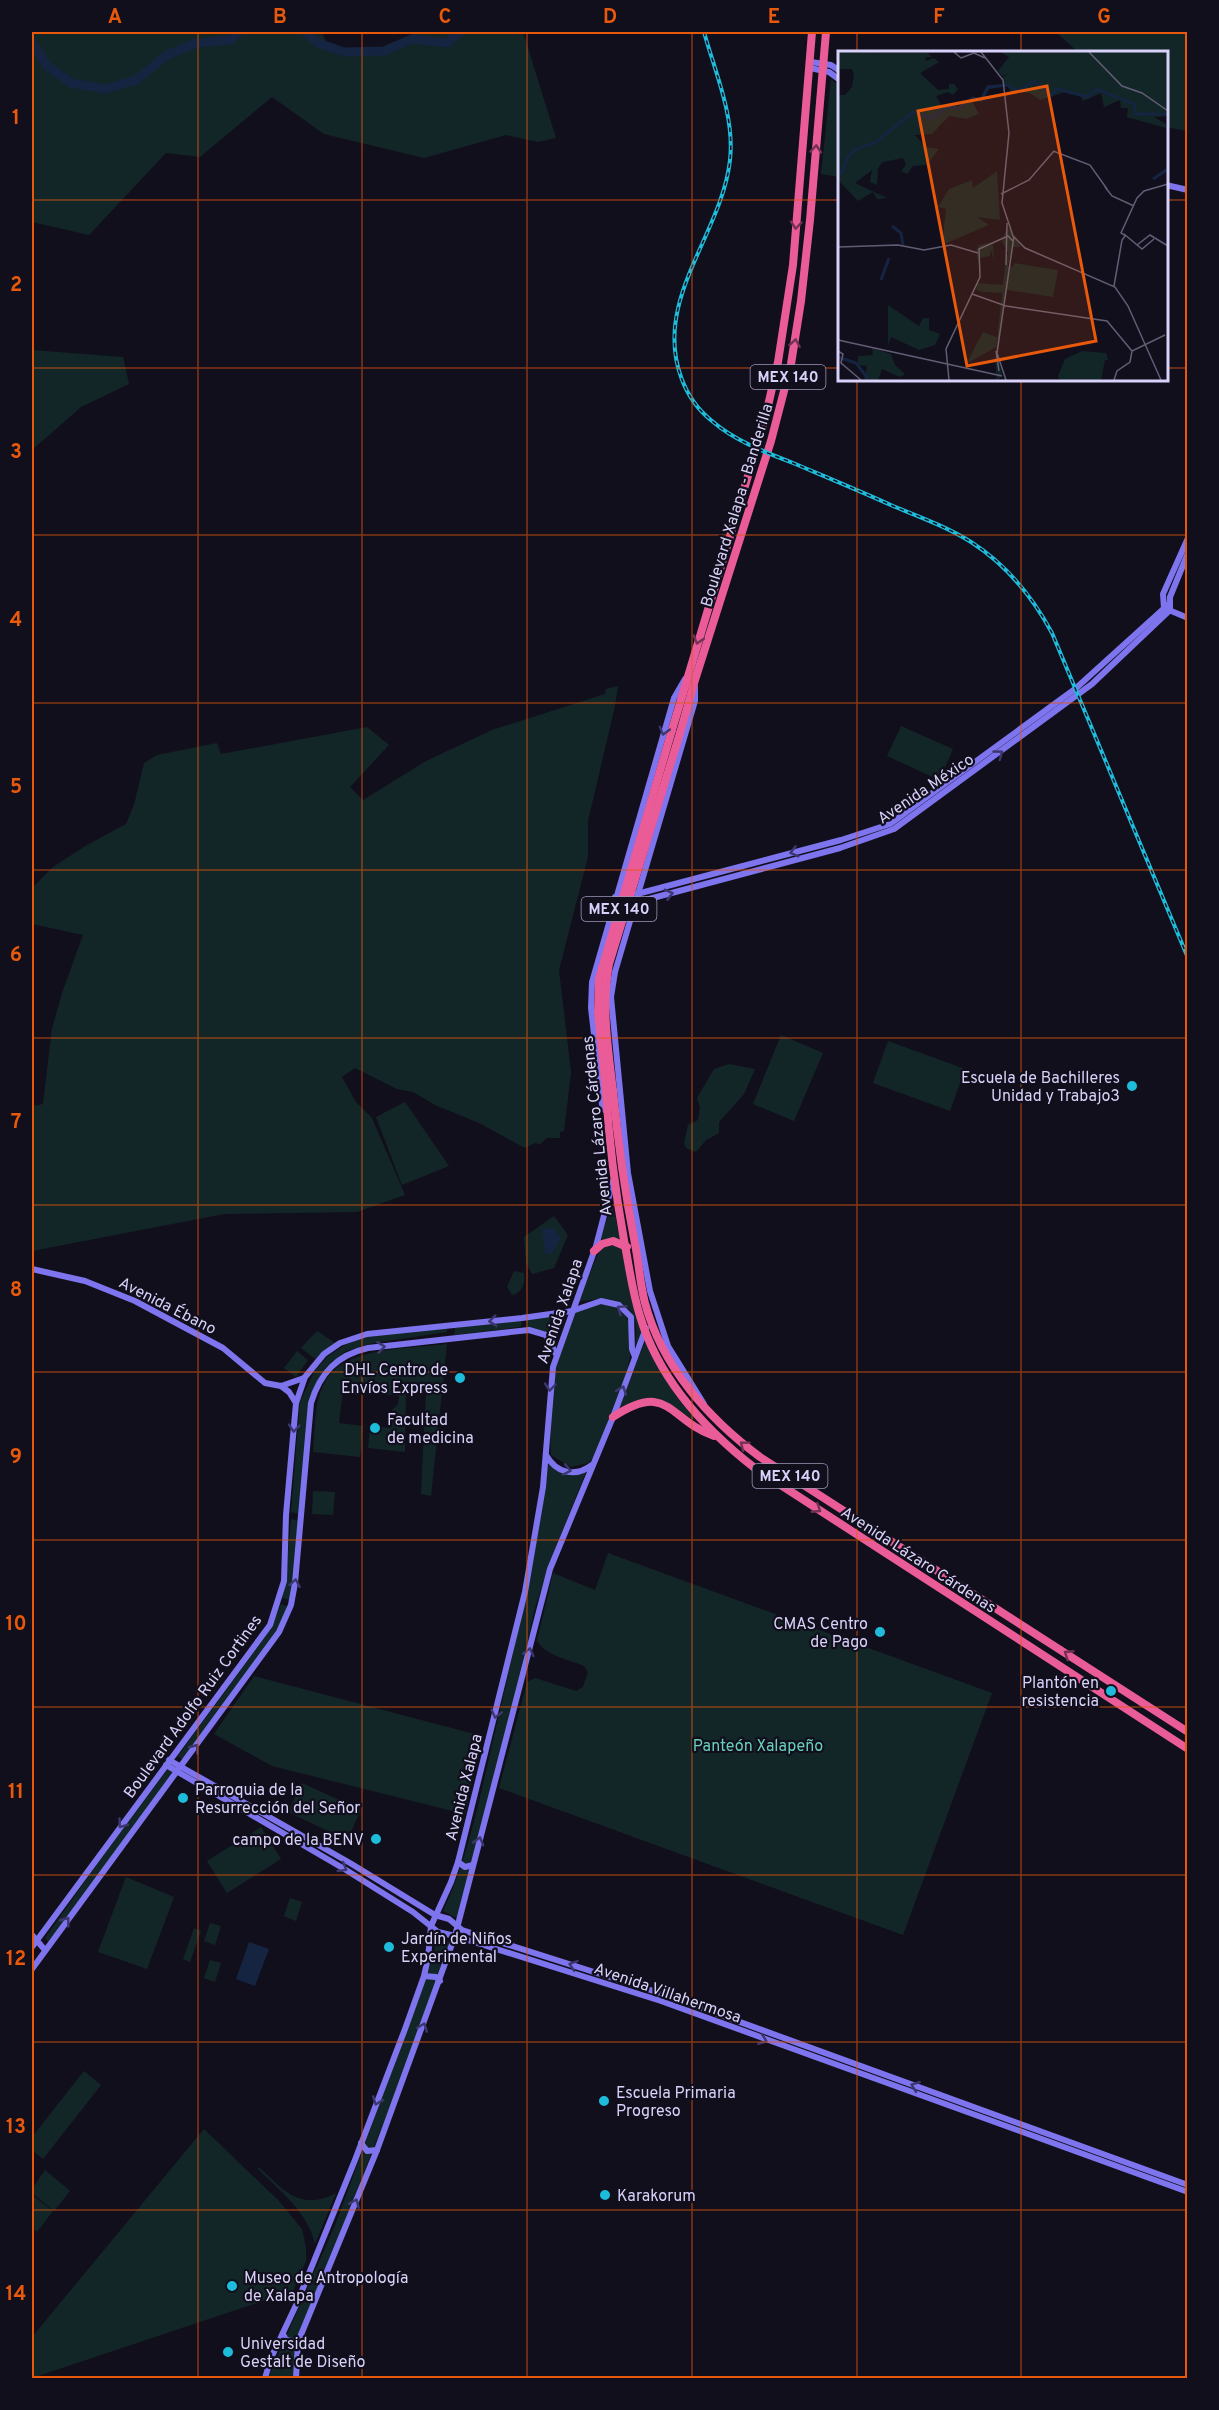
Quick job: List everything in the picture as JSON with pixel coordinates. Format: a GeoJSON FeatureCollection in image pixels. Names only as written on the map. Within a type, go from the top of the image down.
{"type":"FeatureCollection","features":[{"type":"Feature","properties":{"kind":"highway","name":"Boulevard Xalapa - Banderilla"},"geometry":{"type":"LineString","coordinates":[[676,731],[765,419],[778,362],[793,265],[812,32]]}},
{"type":"Feature","properties":{"kind":"highway","name":"Boulevard Xalapa - Banderilla"},"geometry":{"type":"LineString","coordinates":[[690,679],[771,441],[791,364],[801,301],[826,32]]}},
{"type":"Feature","properties":{"kind":"highway","name":"Avenida Lázaro Cárdenas"},"geometry":{"type":"LineString","coordinates":[[676,731],[599,979],[598,1012],[622,1176],[643,1294],[650,1317],[667,1355],[708,1413],[724,1429],[760,1457],[1188,1732]]}},
{"type":"Feature","properties":{"kind":"highway","name":"Avenida Lázaro Cárdenas"},"geometry":{"type":"LineString","coordinates":[[610,1091],[608,1114],[613,1180],[634,1295],[645,1331],[669,1380],[697,1415],[718,1437],[756,1469],[1188,1749]]}},
{"type":"Feature","properties":{"kind":"highway"},"geometry":{"type":"LineString","coordinates":[[594,1251],[607,1242],[619,1242],[638,1258]]}},
{"type":"Feature","properties":{"kind":"highway"},"geometry":{"type":"LineString","coordinates":[[613,1417],[633,1404],[659,1403],[675,1410],[702,1430],[718,1437]]}},
{"type":"Feature","properties":{"kind":"highway","name":"Avenida Lázaro Cárdenas"},"geometry":{"type":"LineString","coordinates":[[1110,1681],[1121,1697],[1188,1744]]}},
{"type":"Feature","properties":{"kind":"highway","name":"Avenida Lázaro Cárdenas"},"geometry":{"type":"LineString","coordinates":[[1101,1693],[1121,1697],[1188,1737]]}},
{"type":"Feature","properties":{"kind":"main road"},"geometry":{"type":"LineString","coordinates":[[810,65],[838,71]]}},
{"type":"Feature","properties":{"kind":"main road"},"geometry":{"type":"LineString","coordinates":[[823,67],[838,78]]}},
{"type":"Feature","properties":{"kind":"main road"},"geometry":{"type":"LineString","coordinates":[[1168,185],[1188,190]]}},
{"type":"Feature","properties":{"kind":"main road"},"geometry":{"type":"LineString","coordinates":[[1188,538],[1162,594],[1167,609],[1188,618]]}},
{"type":"Feature","properties":{"kind":"main road","name":"Avenida México"},"geometry":{"type":"LineString","coordinates":[[612,906],[636,903],[840,848],[889,832],[1092,684],[1167,609],[1188,554]]}},
{"type":"Feature","properties":{"kind":"main road","name":"Avenida México"},"geometry":{"type":"LineString","coordinates":[[615,897],[638,894],[886,826],[1075,689],[1167,609]]}},
{"type":"Feature","properties":{"kind":"main road"},"geometry":{"type":"LineString","coordinates":[[690,679],[695,701],[615,972],[611,998],[628,1173],[654,1308],[668,1346],[700,1395],[708,1413]]}},
{"type":"Feature","properties":{"kind":"main road"},"geometry":{"type":"LineString","coordinates":[[608,1114],[602,1105],[591,994],[612,906],[674,698],[690,679]]}},
{"type":"Feature","properties":{"kind":"main road"},"geometry":{"type":"LineString","coordinates":[[1052,704],[1056,711]]}},
{"type":"Feature","properties":{"kind":"main road","name":"Avenida Xalapa"},"geometry":{"type":"LineString","coordinates":[[263,2379],[355,2160],[424,1976],[431,1926],[458,1862],[525,1592],[543,1487],[550,1383],[556,1354],[594,1251],[613,1180]]}},
{"type":"Feature","properties":{"kind":"main road","name":"Avenida Ébano"},"geometry":{"type":"LineString","coordinates":[[32,1269],[85,1281],[135,1302],[223,1348],[265,1383],[281,1386],[289,1392],[296,1403]]}},
{"type":"Feature","properties":{"kind":"main road","name":"Boulevard Adolfo Ruiz Cortines"},"geometry":{"type":"LineString","coordinates":[[32,1947],[34,1938],[263,1636],[275,1613],[285,1571],[286,1515],[296,1403],[305,1377],[324,1353],[340,1342],[356,1336],[572,1311],[601,1301],[620,1305],[627,1310],[633,1324],[632,1349],[635,1357]]}},
{"type":"Feature","properties":{"kind":"main road","name":"Avenida Xalapa"},"geometry":{"type":"LineString","coordinates":[[296,2379],[297,2342],[377,2150],[455,1936],[546,1581],[613,1417],[654,1308]]}},
{"type":"Feature","properties":{"kind":"main road"},"geometry":{"type":"LineString","coordinates":[[521,1331],[525,1325],[522,1318]]}},
{"type":"Feature","properties":{"kind":"main road","name":"Boulevard Adolfo Ruiz Cortines"},"geometry":{"type":"LineString","coordinates":[[32,1969],[273,1643],[286,1619],[291,1605],[298,1561],[311,1403],[322,1376],[343,1356],[355,1351],[521,1331],[535,1331],[546,1335],[556,1354]]}},
{"type":"Feature","properties":{"kind":"main road"},"geometry":{"type":"LineString","coordinates":[[281,1386],[305,1377]]}},
{"type":"Feature","properties":{"kind":"main road"},"geometry":{"type":"LineString","coordinates":[[546,1454],[553,1465],[564,1472],[582,1471],[593,1464]]}},
{"type":"Feature","properties":{"kind":"main road","name":"Avenida Villahermosa"},"geometry":{"type":"LineString","coordinates":[[168,1762],[389,1896],[444,1936],[455,1936],[661,2001],[1188,2192]]}},
{"type":"Feature","properties":{"kind":"main road","name":"Avenida Villahermosa"},"geometry":{"type":"LineString","coordinates":[[179,1769],[269,1816],[435,1915],[449,1919],[462,1930],[663,1994],[1188,2185]]}},
{"type":"Feature","properties":{"kind":"main road"},"geometry":{"type":"LineString","coordinates":[[265,1822],[269,1816]]}},
{"type":"Feature","properties":{"kind":"main road"},"geometry":{"type":"LineString","coordinates":[[458,1862],[465,1867],[473,1865]]}},
{"type":"Feature","properties":{"kind":"main road"},"geometry":{"type":"LineString","coordinates":[[34,1938],[45,1950]]}},
{"type":"Feature","properties":{"kind":"main road"},"geometry":{"type":"LineString","coordinates":[[32,1947],[40,1957]]}},
{"type":"Feature","properties":{"kind":"main road"},"geometry":{"type":"LineString","coordinates":[[424,1976],[436,1977],[440,1981]]}},
{"type":"Feature","properties":{"kind":"main road"},"geometry":{"type":"LineString","coordinates":[[361,2144],[367,2151],[377,2150]]}},
{"type":"Feature","properties":{"kind":"main road"},"geometry":{"type":"LineString","coordinates":[[355,2160],[364,2158],[370,2166]]}},
{"type":"Feature","properties":{"kind":"main road"},"geometry":{"type":"LineString","coordinates":[[283,2334],[286,2340],[297,2342]]}},
{"type":"Feature","properties":{"kind":"green space"},"geometry":{"type":"Polygon","coordinates":[[[32,32],[321,32],[331,49],[360,52],[384,48],[417,32],[523,32],[556,138],[538,142],[506,135],[424,158],[324,134],[272,97],[200,157],[166,153],[89,235],[32,222],[32,32]]]}},
{"type":"Feature","properties":{"kind":"green space"},"geometry":{"type":"Polygon","coordinates":[[[1056,32],[1187,32],[1186,131],[1168,127],[1168,51],[1077,51],[1056,32]]]}},
{"type":"Feature","properties":{"kind":"green space"},"geometry":{"type":"Polygon","coordinates":[[[831,79],[838,85],[838,177],[821,174],[831,79]]]}},
{"type":"Feature","properties":{"kind":"green space"},"geometry":{"type":"Polygon","coordinates":[[[32,350],[123,357],[129,384],[81,407],[32,450],[32,350]]]}},
{"type":"Feature","properties":{"kind":"green space"},"geometry":{"type":"Polygon","coordinates":[[[618,686],[588,821],[588,857],[559,970],[571,1072],[564,1131],[560,1132],[560,1138],[547,1138],[540,1144],[535,1143],[525,1148],[479,1123],[435,1105],[413,1092],[397,1089],[355,1068],[342,1077],[356,1102],[372,1118],[405,1195],[357,1212],[224,1214],[32,1251],[32,1106],[43,1104],[52,1029],[83,935],[32,924],[32,888],[53,867],[126,824],[134,805],[144,763],[157,755],[217,743],[221,754],[367,727],[389,745],[350,787],[363,800],[426,761],[492,730],[605,694],[606,689],[618,686]]]}},
{"type":"Feature","properties":{"kind":"green space"},"geometry":{"type":"Polygon","coordinates":[[[901,726],[953,749],[939,780],[887,756],[901,726]]]}},
{"type":"Feature","properties":{"kind":"green space"},"geometry":{"type":"Polygon","coordinates":[[[781,1035],[823,1053],[794,1121],[753,1104],[781,1035]]]}},
{"type":"Feature","properties":{"kind":"green space"},"geometry":{"type":"Polygon","coordinates":[[[888,1041],[965,1069],[950,1111],[873,1083],[888,1041]]]}},
{"type":"Feature","properties":{"kind":"green space"},"geometry":{"type":"Polygon","coordinates":[[[729,1064],[755,1069],[744,1094],[719,1122],[719,1133],[706,1140],[696,1152],[686,1148],[684,1143],[688,1125],[698,1120],[700,1107],[697,1098],[714,1069],[729,1064]]]}},
{"type":"Feature","properties":{"kind":"green space"},"geometry":{"type":"Polygon","coordinates":[[[405,1102],[449,1166],[402,1185],[376,1117],[405,1102]]]}},
{"type":"Feature","properties":{"kind":"green space"},"geometry":{"type":"Polygon","coordinates":[[[612,1205],[621,1239],[599,1241],[612,1205]]]}},
{"type":"Feature","properties":{"kind":"green space"},"geometry":{"type":"Polygon","coordinates":[[[554,1216],[568,1235],[554,1268],[532,1274],[526,1263],[524,1237],[554,1216]]]}},
{"type":"Feature","properties":{"kind":"green space"},"geometry":{"type":"Polygon","coordinates":[[[619,1244],[625,1248],[643,1326],[636,1351],[636,1327],[634,1317],[629,1310],[614,1301],[578,1302],[600,1249],[619,1244]]]}},
{"type":"Feature","properties":{"kind":"green space"},"geometry":{"type":"Polygon","coordinates":[[[514,1271],[524,1273],[524,1280],[521,1290],[512,1295],[507,1287],[514,1271]]]}},
{"type":"Feature","properties":{"kind":"green space"},"geometry":{"type":"Polygon","coordinates":[[[595,1304],[616,1308],[628,1320],[632,1337],[630,1358],[617,1403],[594,1457],[588,1463],[571,1467],[551,1455],[550,1422],[556,1360],[573,1312],[595,1304]]]}},
{"type":"Feature","properties":{"kind":"green space"},"geometry":{"type":"Polygon","coordinates":[[[566,1315],[555,1343],[542,1332],[526,1328],[526,1319],[566,1315]]]}},
{"type":"Feature","properties":{"kind":"green space"},"geometry":{"type":"Polygon","coordinates":[[[520,1319],[522,1323],[520,1327],[454,1335],[455,1328],[520,1319]]]}},
{"type":"Feature","properties":{"kind":"green space"},"geometry":{"type":"Polygon","coordinates":[[[447,1327],[447,1332],[373,1343],[346,1351],[328,1365],[321,1374],[309,1403],[300,1514],[291,1512],[300,1402],[314,1372],[327,1357],[363,1337],[447,1327]]]}},
{"type":"Feature","properties":{"kind":"green space"},"geometry":{"type":"Polygon","coordinates":[[[317,1331],[335,1343],[315,1359],[301,1348],[317,1331]]]}},
{"type":"Feature","properties":{"kind":"green space"},"geometry":{"type":"Polygon","coordinates":[[[645,1342],[676,1396],[697,1422],[668,1405],[650,1400],[641,1400],[619,1408],[645,1342]]]}},
{"type":"Feature","properties":{"kind":"green space"},"geometry":{"type":"Polygon","coordinates":[[[447,1344],[431,1496],[421,1494],[426,1393],[406,1392],[405,1452],[368,1448],[370,1426],[390,1428],[392,1410],[398,1404],[399,1396],[343,1390],[339,1423],[363,1426],[360,1457],[313,1452],[319,1396],[326,1380],[336,1369],[364,1355],[381,1351],[447,1344]]]}},
{"type":"Feature","properties":{"kind":"green space"},"geometry":{"type":"Polygon","coordinates":[[[297,1351],[308,1360],[296,1377],[284,1368],[297,1351]]]}},
{"type":"Feature","properties":{"kind":"green space"},"geometry":{"type":"Polygon","coordinates":[[[548,1464],[553,1468],[586,1472],[550,1561],[535,1608],[510,1716],[457,1918],[443,1911],[466,1850],[482,1787],[523,1605],[548,1464]]]}},
{"type":"Feature","properties":{"kind":"green space"},"geometry":{"type":"Polygon","coordinates":[[[313,1491],[335,1492],[333,1515],[312,1514],[313,1491]]]}},
{"type":"Feature","properties":{"kind":"green space"},"geometry":{"type":"Polygon","coordinates":[[[291,1519],[300,1521],[295,1578],[289,1600],[282,1598],[291,1519]]]}},
{"type":"Feature","properties":{"kind":"green space","name":"Panteón Xalapeño"},"geometry":{"type":"Polygon","coordinates":[[[608,1553],[992,1693],[903,1935],[499,1788],[527,1682],[535,1678],[576,1691],[583,1687],[588,1672],[584,1666],[547,1651],[537,1641],[553,1573],[595,1590],[608,1553]]]}},
{"type":"Feature","properties":{"kind":"green space"},"geometry":{"type":"Polygon","coordinates":[[[281,1604],[289,1607],[276,1632],[183,1760],[178,1756],[271,1629],[281,1604]]]}},
{"type":"Feature","properties":{"kind":"green space"},"geometry":{"type":"Polygon","coordinates":[[[254,1676],[482,1736],[465,1814],[272,1766],[214,1734],[254,1676]]]}},
{"type":"Feature","properties":{"kind":"green space"},"geometry":{"type":"Polygon","coordinates":[[[168,1769],[173,1772],[50,1943],[45,1938],[168,1769]]]}},
{"type":"Feature","properties":{"kind":"green space"},"geometry":{"type":"Polygon","coordinates":[[[302,1783],[361,1810],[347,1840],[288,1812],[302,1783]]]}},
{"type":"Feature","properties":{"kind":"green space"},"geometry":{"type":"Polygon","coordinates":[[[261,1827],[281,1859],[227,1893],[207,1861],[261,1827]]]}},
{"type":"Feature","properties":{"kind":"green space"},"geometry":{"type":"Polygon","coordinates":[[[126,1877],[174,1897],[147,1969],[98,1952],[126,1877]]]}},
{"type":"Feature","properties":{"kind":"green space"},"geometry":{"type":"Polygon","coordinates":[[[290,1898],[302,1902],[296,1921],[284,1916],[290,1898]]]}},
{"type":"Feature","properties":{"kind":"green space"},"geometry":{"type":"Polygon","coordinates":[[[210,1923],[221,1926],[215,1945],[204,1941],[210,1923]]]}},
{"type":"Feature","properties":{"kind":"green space"},"geometry":{"type":"Polygon","coordinates":[[[194,1928],[201,1931],[190,1962],[183,1959],[194,1928]]]}},
{"type":"Feature","properties":{"kind":"green space"},"geometry":{"type":"Polygon","coordinates":[[[436,1934],[451,1943],[391,2104],[299,2336],[294,2378],[268,2378],[336,2223],[434,1955],[436,1934]]]}},
{"type":"Feature","properties":{"kind":"green space"},"geometry":{"type":"Polygon","coordinates":[[[210,1960],[221,1963],[215,1982],[204,1978],[210,1960]]]}},
{"type":"Feature","properties":{"kind":"green space"},"geometry":{"type":"Polygon","coordinates":[[[84,2071],[101,2085],[43,2159],[32,2150],[32,2137],[84,2071]]]}},
{"type":"Feature","properties":{"kind":"green space"},"geometry":{"type":"Polygon","coordinates":[[[204,2129],[279,2201],[302,2229],[306,2261],[293,2291],[32,2378],[32,2337],[204,2129]]]}},
{"type":"Feature","properties":{"kind":"green space"},"geometry":{"type":"Polygon","coordinates":[[[259,2167],[293,2196],[313,2200],[336,2193],[315,2244],[300,2212],[258,2169],[259,2167]]]}},
{"type":"Feature","properties":{"kind":"green space"},"geometry":{"type":"Polygon","coordinates":[[[45,2170],[70,2191],[54,2211],[32,2193],[32,2189],[45,2170]]]}},
{"type":"Feature","properties":{"kind":"green space"},"geometry":{"type":"Polygon","coordinates":[[[32,2195],[53,2211],[37,2232],[32,2227],[32,2195]]]}},
{"type":"Feature","properties":{"kind":"water"},"geometry":{"type":"Polygon","coordinates":[[[553,1228],[561,1238],[552,1254],[545,1253],[542,1229],[553,1228]]]}},
{"type":"Feature","properties":{"kind":"water"},"geometry":{"type":"Polygon","coordinates":[[[249,1942],[269,1949],[255,1986],[236,1979],[249,1942]]]}},
{"type":"Feature","properties":{"kind":"waterway"},"geometry":{"type":"LineString","coordinates":[[32,42],[46,65],[71,83],[106,89],[136,80],[167,55],[197,43],[230,40],[239,32]]}},
{"type":"Feature","properties":{"kind":"waterway"},"geometry":{"type":"LineString","coordinates":[[305,32],[318,43],[344,52],[384,51],[412,39],[447,43],[460,32]]}},
{"type":"Feature","properties":{"kind":"railway"},"geometry":{"type":"LineString","coordinates":[[704,32],[727,111],[731,144],[724,187],[682,294],[676,321],[675,348],[686,390],[702,412],[740,440],[933,522],[984,551],[1018,582],[1052,633],[1188,958]]}},
{"type":"Feature","properties":{"kind":"place","name":"Escuela de Bachilleres Unidad y Trabajo3"},"geometry":{"type":"Point","coordinates":[1132,1086]}},
{"type":"Feature","properties":{"kind":"place","name":"DHL Centro de Envíos Express"},"geometry":{"type":"Point","coordinates":[460,1378]}},
{"type":"Feature","properties":{"kind":"place","name":"Facultad de medicina"},"geometry":{"type":"Point","coordinates":[375,1428]}},
{"type":"Feature","properties":{"kind":"place","name":"CMAS Centro de Pago"},"geometry":{"type":"Point","coordinates":[880,1632]}},
{"type":"Feature","properties":{"kind":"place","name":"Plantón en resistencia"},"geometry":{"type":"Point","coordinates":[1111,1691]}},
{"type":"Feature","properties":{"kind":"place","name":"Parroquia de la Resurrección del Señor"},"geometry":{"type":"Point","coordinates":[183,1798]}},
{"type":"Feature","properties":{"kind":"place","name":"campo de la BENV"},"geometry":{"type":"Point","coordinates":[376,1839]}},
{"type":"Feature","properties":{"kind":"place","name":"Jardín de Niños Experimental"},"geometry":{"type":"Point","coordinates":[389,1947]}},
{"type":"Feature","properties":{"kind":"place","name":"Escuela Primaria Progreso"},"geometry":{"type":"Point","coordinates":[604,2101]}},
{"type":"Feature","properties":{"kind":"place","name":"Karakorum"},"geometry":{"type":"Point","coordinates":[605,2195]}},
{"type":"Feature","properties":{"kind":"place","name":"Museo de Antropología de Xalapa"},"geometry":{"type":"Point","coordinates":[232,2286]}},
{"type":"Feature","properties":{"kind":"place","name":"Universidad Gestalt de Diseño"},"geometry":{"type":"Point","coordinates":[228,2352]}}]}
